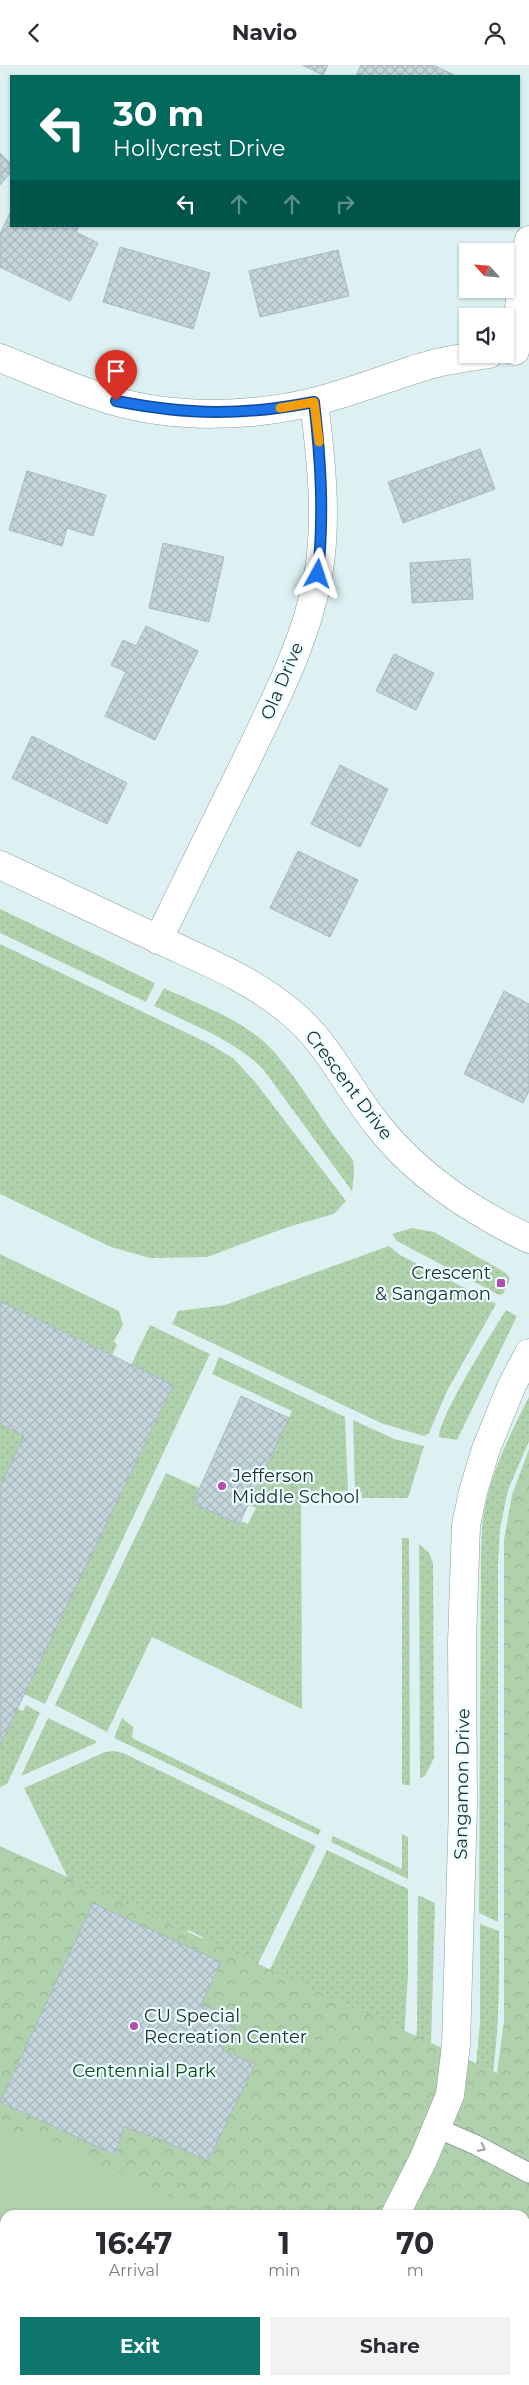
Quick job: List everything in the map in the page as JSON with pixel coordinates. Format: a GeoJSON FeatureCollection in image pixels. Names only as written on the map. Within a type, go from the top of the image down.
{"type":"FeatureCollection","features":[{"type":"Feature","properties":{"kind":"street"},"geometry":{"type":"LineString","coordinates":[[514,320],[522,268],[529,240]]}},
{"type":"Feature","properties":{"kind":"street"},"geometry":{"type":"LineString","coordinates":[[0,358],[69,387],[116,401],[162,410],[209,414],[274,409],[314,402],[434,363],[459,359]]}},
{"type":"Feature","properties":{"kind":"street","name":"Ola Drive"},"geometry":{"type":"LineString","coordinates":[[158,939],[288,673],[310,613],[318,574],[323,524],[321,455],[314,402]]}},
{"type":"Feature","properties":{"kind":"street","name":"Crescent Drive"},"geometry":{"type":"LineString","coordinates":[[0,865],[237,975],[290,1011],[321,1044],[378,1127],[410,1161],[447,1192],[490,1219],[529,1239]]}},
{"type":"Feature","properties":{"kind":"street","name":"Sangamon Drive"},"geometry":{"type":"LineString","coordinates":[[397,2210],[437,2128],[450,2095],[456,2045],[463,1805],[462,1642],[466,1525],[473,1492],[486,1449],[512,1385],[529,1353]]}},
{"type":"Feature","properties":{"kind":"lane"},"geometry":{"type":"LineString","coordinates":[[437,2128],[476,2145],[529,2173]]}},
{"type":"Feature","properties":{"kind":"green space"},"geometry":{"type":"Polygon","coordinates":[[[0,909],[155,983],[146,1002],[0,933],[0,909]]]}},
{"type":"Feature","properties":{"kind":"green space"},"geometry":{"type":"Polygon","coordinates":[[[0,944],[206,1042],[233,1058],[256,1083],[346,1201],[334,1214],[288,1227],[207,1257],[150,1258],[111,1247],[0,1194],[0,944]]]}},
{"type":"Feature","properties":{"kind":"green space"},"geometry":{"type":"Polygon","coordinates":[[[164,988],[224,1015],[265,1042],[296,1080],[353,1160],[352,1191],[263,1069],[239,1049],[197,1026],[154,1006],[164,988]]]}},
{"type":"Feature","properties":{"kind":"green space"},"geometry":{"type":"Polygon","coordinates":[[[412,1228],[434,1232],[506,1273],[510,1279],[503,1294],[499,1295],[397,1241],[392,1234],[412,1228]]]}},
{"type":"Feature","properties":{"kind":"green space"},"geometry":{"type":"Polygon","coordinates":[[[389,1246],[400,1255],[496,1304],[447,1391],[429,1433],[424,1436],[381,1423],[172,1324],[178,1311],[225,1305],[389,1246]]]}},
{"type":"Feature","properties":{"kind":"green space"},"geometry":{"type":"Polygon","coordinates":[[[0,1254],[119,1311],[123,1325],[114,1341],[117,1345],[112,1355],[0,1301],[0,1254]]]}},
{"type":"Feature","properties":{"kind":"green space"},"geometry":{"type":"Polygon","coordinates":[[[506,1310],[517,1316],[457,1440],[439,1437],[441,1427],[456,1394],[506,1310]]]}},
{"type":"Feature","properties":{"kind":"green space"},"geometry":{"type":"Polygon","coordinates":[[[150,1325],[210,1354],[45,1704],[24,1694],[173,1386],[131,1365],[150,1325]]]}},
{"type":"Feature","properties":{"kind":"green space"},"geometry":{"type":"Polygon","coordinates":[[[219,1357],[345,1417],[348,1491],[337,1492],[337,1498],[301,1498],[302,1709],[152,1637],[107,1732],[55,1705],[166,1473],[199,1488],[193,1503],[239,1524],[241,1521],[248,1524],[256,1508],[249,1505],[292,1411],[212,1374],[219,1357]]]}},
{"type":"Feature","properties":{"kind":"green space"},"geometry":{"type":"Polygon","coordinates":[[[529,1397],[529,1441],[508,1490],[500,1529],[498,1562],[498,1922],[479,1913],[482,1528],[487,1498],[496,1468],[529,1397]]]}},
{"type":"Feature","properties":{"kind":"green space"},"geometry":{"type":"Polygon","coordinates":[[[353,1420],[394,1439],[424,1446],[408,1498],[362,1498],[362,1492],[355,1492],[353,1420]]]}},
{"type":"Feature","properties":{"kind":"green space"},"geometry":{"type":"Polygon","coordinates":[[[0,1424],[24,1436],[0,1487],[0,1424]]]}},
{"type":"Feature","properties":{"kind":"green space","name":"Centennial Park"},"geometry":{"type":"Polygon","coordinates":[[[529,1449],[529,2210],[0,2210],[0,1846],[497,2073],[504,2021],[504,1540],[512,1495],[529,1449]]]}},
{"type":"Feature","properties":{"kind":"green space"},"geometry":{"type":"Polygon","coordinates":[[[402,1538],[409,1538],[410,1785],[402,1783],[402,1538]]]}},
{"type":"Feature","properties":{"kind":"green space"},"geometry":{"type":"Polygon","coordinates":[[[419,1544],[429,1553],[433,1563],[434,1758],[425,1776],[420,1778],[419,1544]]]}},
{"type":"Feature","properties":{"kind":"green space"},"geometry":{"type":"Polygon","coordinates":[[[26,1705],[40,1713],[7,1784],[0,1787],[0,1745],[17,1709],[23,1711],[26,1705]]]}},
{"type":"Feature","properties":{"kind":"green space"},"geometry":{"type":"Polygon","coordinates":[[[48,1718],[96,1741],[96,1743],[21,1776],[48,1718]]]}},
{"type":"Feature","properties":{"kind":"green space"},"geometry":{"type":"Polygon","coordinates":[[[122,1718],[133,1727],[132,1738],[321,1830],[318,1835],[114,1738],[122,1718]]]}},
{"type":"Feature","properties":{"kind":"green space"},"geometry":{"type":"Polygon","coordinates":[[[105,1752],[123,1753],[316,1846],[253,1974],[197,1951],[204,1938],[188,1930],[181,1944],[87,1917],[24,1788],[105,1752]]]}},
{"type":"Feature","properties":{"kind":"green space"},"geometry":{"type":"Polygon","coordinates":[[[402,1834],[408,1837],[408,1879],[331,1842],[333,1836],[402,1869],[402,1834]]]}},
{"type":"Feature","properties":{"kind":"green space"},"geometry":{"type":"Polygon","coordinates":[[[327,1850],[408,1889],[408,1975],[403,2054],[266,1978],[327,1850]]]}},
{"type":"Feature","properties":{"kind":"green space"},"geometry":{"type":"Polygon","coordinates":[[[418,1895],[435,1903],[431,2043],[427,2069],[414,2055],[417,2030],[418,1895]]]}},
{"type":"Feature","properties":{"kind":"green space"},"geometry":{"type":"Polygon","coordinates":[[[480,1924],[499,1931],[497,2033],[489,2094],[476,2066],[480,2022],[480,1924]]]}},
{"type":"Feature","properties":{"kind":"green space"},"geometry":{"type":"Polygon","coordinates":[[[0,2129],[37,2134],[198,2210],[0,2210],[0,2129]]]}},
{"type":"Feature","properties":{"kind":"building"},"geometry":{"type":"Polygon","coordinates":[[[302,65],[328,65],[323,75],[302,65]]]}},
{"type":"Feature","properties":{"kind":"building"},"geometry":{"type":"Polygon","coordinates":[[[361,65],[433,65],[454,75],[356,75],[361,65]]]}},
{"type":"Feature","properties":{"kind":"building"},"geometry":{"type":"Polygon","coordinates":[[[0,153],[10,163],[10,173],[0,185],[0,153]]]}},
{"type":"Feature","properties":{"kind":"building"},"geometry":{"type":"Polygon","coordinates":[[[10,213],[10,227],[78,227],[76,232],[98,243],[70,301],[0,267],[0,234],[10,213]]]}},
{"type":"Feature","properties":{"kind":"building"},"geometry":{"type":"Polygon","coordinates":[[[120,247],[210,273],[193,329],[103,302],[120,247]]]}},
{"type":"Feature","properties":{"kind":"building"},"geometry":{"type":"Polygon","coordinates":[[[338,250],[349,296],[260,317],[249,271],[338,250]]]}},
{"type":"Feature","properties":{"kind":"building"},"geometry":{"type":"Polygon","coordinates":[[[480,449],[495,489],[403,523],[388,482],[480,449]]]}},
{"type":"Feature","properties":{"kind":"building"},"geometry":{"type":"Polygon","coordinates":[[[27,471],[106,495],[93,536],[67,528],[62,546],[9,530],[27,471]]]}},
{"type":"Feature","properties":{"kind":"building"},"geometry":{"type":"Polygon","coordinates":[[[163,543],[224,557],[209,622],[149,608],[163,543]]]}},
{"type":"Feature","properties":{"kind":"building"},"geometry":{"type":"Polygon","coordinates":[[[470,559],[473,599],[412,603],[410,563],[470,559]]]}},
{"type":"Feature","properties":{"kind":"building"},"geometry":{"type":"Polygon","coordinates":[[[146,626],[198,651],[155,740],[105,716],[126,672],[111,665],[123,640],[136,646],[146,626]]]}},
{"type":"Feature","properties":{"kind":"building"},"geometry":{"type":"Polygon","coordinates":[[[394,654],[434,673],[416,710],[376,691],[394,654]]]}},
{"type":"Feature","properties":{"kind":"building"},"geometry":{"type":"Polygon","coordinates":[[[32,736],[127,783],[107,824],[12,778],[32,736]]]}},
{"type":"Feature","properties":{"kind":"building"},"geometry":{"type":"Polygon","coordinates":[[[340,765],[388,789],[360,847],[311,824],[340,765]]]}},
{"type":"Feature","properties":{"kind":"building"},"geometry":{"type":"Polygon","coordinates":[[[298,851],[358,880],[330,937],[270,908],[298,851]]]}},
{"type":"Feature","properties":{"kind":"building"},"geometry":{"type":"Polygon","coordinates":[[[504,991],[529,1004],[529,1091],[523,1103],[464,1074],[504,991]]]}},
{"type":"Feature","properties":{"kind":"building"},"geometry":{"type":"Polygon","coordinates":[[[0,1301],[173,1385],[0,1745],[0,1487],[24,1436],[0,1424],[0,1301]]]}},
{"type":"Feature","properties":{"kind":"building"},"geometry":{"type":"Polygon","coordinates":[[[241,1396],[289,1418],[239,1524],[193,1503],[241,1396]]]}},
{"type":"Feature","properties":{"kind":"building","name":"CU Special Recreation Center"},"geometry":{"type":"Polygon","coordinates":[[[93,1903],[221,1962],[201,2005],[236,2017],[222,2050],[255,2064],[208,2161],[156,2138],[124,2127],[115,2155],[0,2102],[93,1903]]]}},
{"type":"Feature","properties":{"kind":"slow traffic"},"geometry":{"type":"LineString","coordinates":[[280,408],[314,402],[319,442]]}},
{"type":"Feature","properties":{"kind":"place","name":"Crescent & Sangamon"},"geometry":{"type":"Point","coordinates":[501,1283]}},
{"type":"Feature","properties":{"kind":"place","name":"Jefferson Middle School"},"geometry":{"type":"Point","coordinates":[222,1486]}},
{"type":"Feature","properties":{"kind":"place","name":"CU Special Recreation Center"},"geometry":{"type":"Point","coordinates":[134,2026]}},
{"type":"Feature","properties":{"kind":"route"},"geometry":{"type":"LineString","coordinates":[[116,401],[162,410],[209,414],[274,409],[314,402],[321,455],[323,524],[318,574]]}}]}
